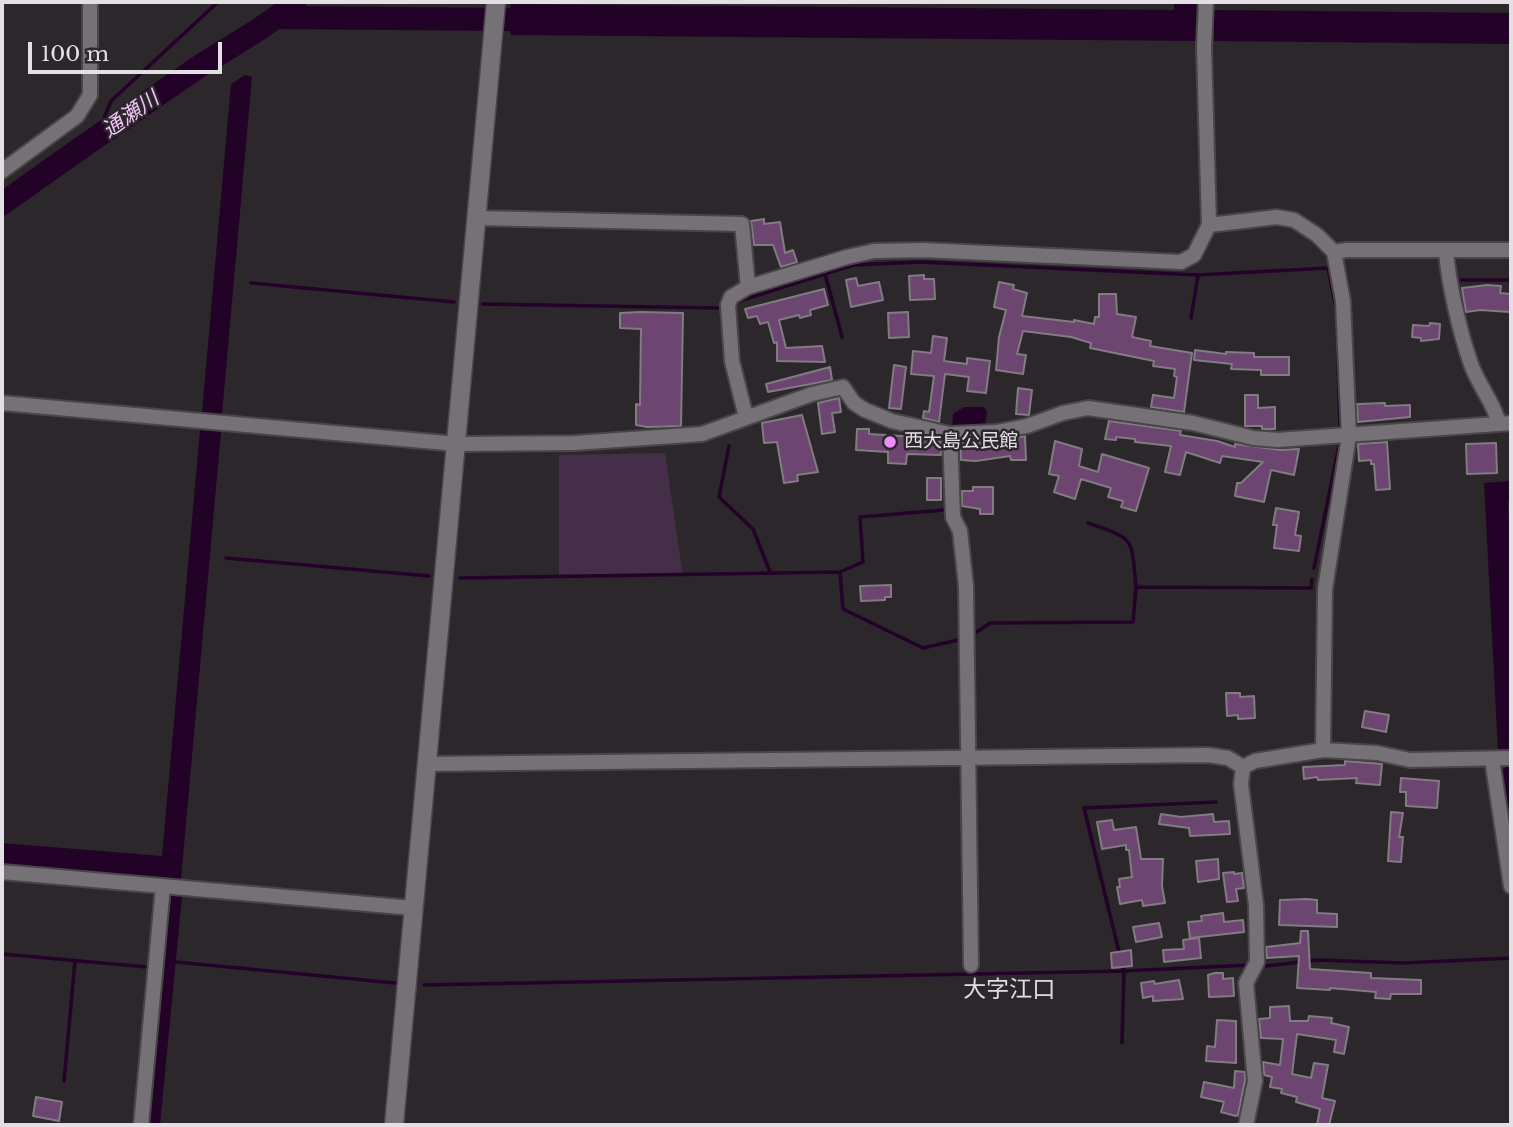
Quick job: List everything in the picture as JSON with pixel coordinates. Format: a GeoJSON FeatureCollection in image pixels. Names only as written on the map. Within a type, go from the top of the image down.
{"type":"FeatureCollection","features":[{"type":"Feature","properties":{"kind":"street"},"geometry":{"type":"LineString","coordinates":[[2,171],[77,117],[90,94],[90,2]]}},
{"type":"Feature","properties":{"kind":"street"},"geometry":{"type":"LineString","coordinates":[[394,1125],[496,2]]}},
{"type":"Feature","properties":{"kind":"street"},"geometry":{"type":"LineString","coordinates":[[746,417],[732,361],[728,304],[731,298],[748,287],[874,251],[923,250],[1181,261],[1194,255],[1209,225],[1206,8]]}},
{"type":"Feature","properties":{"kind":"street"},"geometry":{"type":"LineString","coordinates":[[1209,225],[1277,217],[1294,220],[1317,235],[1334,252],[1343,301],[1349,436],[1325,589],[1323,750]]}},
{"type":"Feature","properties":{"kind":"street"},"geometry":{"type":"LineString","coordinates":[[477,218],[742,224],[748,287]]}},
{"type":"Feature","properties":{"kind":"street"},"geometry":{"type":"LineString","coordinates":[[1446,250],[1447,272],[1471,365],[1505,424]]}},
{"type":"Feature","properties":{"kind":"street"},"geometry":{"type":"LineString","coordinates":[[1334,252],[1511,250]]}},
{"type":"Feature","properties":{"kind":"street"},"geometry":{"type":"LineString","coordinates":[[2,403],[457,444],[575,443],[669,438],[702,433],[812,394],[843,387],[854,402],[865,410],[892,421],[950,434],[996,432],[1027,426],[1063,412],[1088,408],[1193,423],[1253,438],[1278,440],[1505,424]]}},
{"type":"Feature","properties":{"kind":"street"},"geometry":{"type":"LineString","coordinates":[[950,434],[954,517],[960,531],[966,586],[971,965]]}},
{"type":"Feature","properties":{"kind":"street"},"geometry":{"type":"LineString","coordinates":[[1243,767],[1255,761],[1323,750],[1377,753],[1410,760],[1502,758],[1511,886]]}},
{"type":"Feature","properties":{"kind":"street"},"geometry":{"type":"LineString","coordinates":[[426,764],[1208,755],[1228,758],[1243,767]]}},
{"type":"Feature","properties":{"kind":"street"},"geometry":{"type":"LineString","coordinates":[[1243,767],[1241,784],[1256,905],[1257,962],[1246,983],[1255,1081],[1246,1125]]}},
{"type":"Feature","properties":{"kind":"street"},"geometry":{"type":"LineString","coordinates":[[2,872],[413,908]]}},
{"type":"Feature","properties":{"kind":"street"},"geometry":{"type":"LineString","coordinates":[[141,1125],[163,886]]}},
{"type":"Feature","properties":{"kind":"shaded area"},"geometry":{"type":"Polygon","coordinates":[[[1174,2],[1197,2],[1198,17],[1214,17],[1214,10],[1511,13],[1511,44],[1214,41],[1214,32],[1198,32],[1197,41],[511,35],[510,31],[272,29],[304,6],[510,8],[511,4],[1174,10],[1174,2]]]}},
{"type":"Feature","properties":{"kind":"shaded area"},"geometry":{"type":"Polygon","coordinates":[[[245,75],[252,77],[222,414],[202,412],[231,84],[245,75]]]}},
{"type":"Feature","properties":{"kind":"shaded area"},"geometry":{"type":"Polygon","coordinates":[[[964,407],[984,407],[987,412],[985,424],[952,426],[953,414],[964,407]]]}},
{"type":"Feature","properties":{"kind":"shaded area"},"geometry":{"type":"Polygon","coordinates":[[[200,430],[221,432],[181,879],[2,864],[2,843],[162,856],[200,430]]]}},
{"type":"Feature","properties":{"kind":"shaded area"},"geometry":{"type":"Polygon","coordinates":[[[665,453],[683,576],[559,577],[559,455],[665,453]]]}},
{"type":"Feature","properties":{"kind":"shaded area"},"geometry":{"type":"Polygon","coordinates":[[[1511,481],[1511,501],[1508,502],[1511,564],[1511,849],[1499,770],[1505,768],[1504,751],[1498,751],[1484,483],[1511,481]]]}},
{"type":"Feature","properties":{"kind":"shaded area"},"geometry":{"type":"Polygon","coordinates":[[[171,895],[182,896],[160,1125],[150,1125],[171,895]]]}},
{"type":"Feature","properties":{"kind":"building"},"geometry":{"type":"Polygon","coordinates":[[[764,219],[764,224],[780,222],[785,253],[793,250],[797,262],[781,267],[773,245],[754,245],[751,221],[764,219]]]}},
{"type":"Feature","properties":{"kind":"building"},"geometry":{"type":"Polygon","coordinates":[[[924,275],[924,279],[934,279],[935,299],[910,300],[909,276],[924,275]]]}},
{"type":"Feature","properties":{"kind":"building"},"geometry":{"type":"Polygon","coordinates":[[[856,278],[858,286],[879,282],[883,300],[851,307],[846,280],[856,278]]]}},
{"type":"Feature","properties":{"kind":"building"},"geometry":{"type":"Polygon","coordinates":[[[999,282],[1014,285],[1013,289],[1027,293],[1022,316],[1074,322],[1094,324],[1095,317],[1099,317],[1099,294],[1116,294],[1117,314],[1136,317],[1132,337],[1151,341],[1150,346],[1192,353],[1184,412],[1151,407],[1153,395],[1174,398],[1177,377],[1174,376],[1175,369],[1153,366],[1154,361],[1090,348],[1091,343],[1071,337],[1023,331],[1017,354],[1026,355],[1023,374],[996,370],[999,337],[1006,310],[994,307],[999,282]]]}},
{"type":"Feature","properties":{"kind":"building"},"geometry":{"type":"Polygon","coordinates":[[[1501,286],[1500,293],[1511,294],[1510,312],[1466,312],[1462,288],[1501,286]]]}},
{"type":"Feature","properties":{"kind":"building"},"geometry":{"type":"Polygon","coordinates":[[[824,289],[828,305],[810,310],[811,315],[779,320],[786,348],[822,346],[825,362],[777,361],[777,342],[774,343],[768,322],[760,324],[757,316],[748,318],[745,309],[824,289]]]}},
{"type":"Feature","properties":{"kind":"building"},"geometry":{"type":"Polygon","coordinates":[[[908,312],[909,337],[889,338],[888,313],[908,312]]]}},
{"type":"Feature","properties":{"kind":"building"},"geometry":{"type":"Polygon","coordinates":[[[620,313],[683,313],[681,426],[636,425],[636,404],[640,405],[641,329],[620,328],[620,313]]]}},
{"type":"Feature","properties":{"kind":"building"},"geometry":{"type":"Polygon","coordinates":[[[1430,323],[1440,324],[1439,339],[1421,341],[1421,338],[1412,337],[1413,325],[1429,326],[1430,323]]]}},
{"type":"Feature","properties":{"kind":"building"},"geometry":{"type":"Polygon","coordinates":[[[933,336],[947,338],[944,361],[967,364],[967,358],[990,361],[986,393],[967,391],[969,377],[945,374],[939,422],[923,418],[924,411],[929,412],[934,376],[911,374],[913,351],[931,353],[933,336]]]}},
{"type":"Feature","properties":{"kind":"building"},"geometry":{"type":"Polygon","coordinates":[[[1195,350],[1226,354],[1254,353],[1254,357],[1289,357],[1289,375],[1261,375],[1261,370],[1231,369],[1232,364],[1194,360],[1195,350]]]}},
{"type":"Feature","properties":{"kind":"building"},"geometry":{"type":"Polygon","coordinates":[[[894,365],[906,367],[901,409],[889,408],[894,365]]]}},
{"type":"Feature","properties":{"kind":"building"},"geometry":{"type":"Polygon","coordinates":[[[830,367],[832,380],[768,392],[766,384],[830,367]]]}},
{"type":"Feature","properties":{"kind":"building"},"geometry":{"type":"Polygon","coordinates":[[[1018,388],[1032,390],[1029,415],[1016,414],[1018,388]]]}},
{"type":"Feature","properties":{"kind":"building"},"geometry":{"type":"Polygon","coordinates":[[[1245,395],[1258,395],[1258,408],[1275,407],[1275,429],[1245,426],[1245,395]]]}},
{"type":"Feature","properties":{"kind":"building"},"geometry":{"type":"Polygon","coordinates":[[[839,398],[841,412],[832,413],[835,432],[822,434],[818,403],[839,398]]]}},
{"type":"Feature","properties":{"kind":"building"},"geometry":{"type":"Polygon","coordinates":[[[1385,403],[1385,406],[1410,405],[1410,417],[1358,422],[1357,404],[1385,403]]]}},
{"type":"Feature","properties":{"kind":"building"},"geometry":{"type":"Polygon","coordinates":[[[802,415],[818,472],[797,475],[798,481],[784,483],[777,442],[764,443],[762,423],[802,415]]]}},
{"type":"Feature","properties":{"kind":"building"},"geometry":{"type":"Polygon","coordinates":[[[1109,421],[1181,431],[1180,435],[1235,447],[1235,444],[1281,450],[1299,449],[1294,475],[1271,470],[1264,502],[1235,496],[1237,483],[1241,483],[1263,462],[1222,456],[1220,463],[1186,452],[1180,475],[1165,472],[1171,446],[1135,442],[1135,439],[1105,439],[1109,421]]]}},
{"type":"Feature","properties":{"kind":"building"},"geometry":{"type":"Polygon","coordinates":[[[857,429],[869,429],[869,434],[919,437],[941,442],[941,455],[907,454],[906,464],[888,463],[888,452],[856,450],[857,429]]]}},
{"type":"Feature","properties":{"kind":"building"},"geometry":{"type":"Polygon","coordinates":[[[1025,436],[1026,460],[1011,460],[1010,456],[976,461],[961,460],[960,443],[997,442],[1025,436]]]}},
{"type":"Feature","properties":{"kind":"building"},"geometry":{"type":"Polygon","coordinates":[[[1055,441],[1082,449],[1079,466],[1098,472],[1102,454],[1149,468],[1136,511],[1121,507],[1123,501],[1108,497],[1111,488],[1081,479],[1075,499],[1054,492],[1059,476],[1049,474],[1055,441]]]}},
{"type":"Feature","properties":{"kind":"building"},"geometry":{"type":"Polygon","coordinates":[[[1387,442],[1390,489],[1376,490],[1374,464],[1371,464],[1371,460],[1359,461],[1358,444],[1387,442]]]}},
{"type":"Feature","properties":{"kind":"building"},"geometry":{"type":"Polygon","coordinates":[[[1496,443],[1497,473],[1467,474],[1466,444],[1496,443]]]}},
{"type":"Feature","properties":{"kind":"building"},"geometry":{"type":"Polygon","coordinates":[[[927,478],[941,478],[941,500],[927,500],[927,478]]]}},
{"type":"Feature","properties":{"kind":"building"},"geometry":{"type":"Polygon","coordinates":[[[973,487],[993,487],[993,514],[980,514],[980,509],[962,506],[962,491],[973,491],[973,487]]]}},
{"type":"Feature","properties":{"kind":"building"},"geometry":{"type":"Polygon","coordinates":[[[1276,508],[1299,512],[1295,535],[1301,536],[1299,551],[1274,548],[1277,525],[1273,525],[1276,508]]]}},
{"type":"Feature","properties":{"kind":"building"},"geometry":{"type":"Polygon","coordinates":[[[891,585],[891,597],[885,597],[885,600],[861,601],[860,586],[891,585]]]}},
{"type":"Feature","properties":{"kind":"building"},"geometry":{"type":"Polygon","coordinates":[[[1226,693],[1240,693],[1240,697],[1254,696],[1255,718],[1238,719],[1238,715],[1227,716],[1226,693]]]}},
{"type":"Feature","properties":{"kind":"building"},"geometry":{"type":"Polygon","coordinates":[[[1365,711],[1389,715],[1386,732],[1362,727],[1365,711]]]}},
{"type":"Feature","properties":{"kind":"building"},"geometry":{"type":"Polygon","coordinates":[[[1345,761],[1382,764],[1380,785],[1356,783],[1357,778],[1304,779],[1303,767],[1345,765],[1345,761]]]}},
{"type":"Feature","properties":{"kind":"building"},"geometry":{"type":"Polygon","coordinates":[[[1401,778],[1439,781],[1437,808],[1406,806],[1406,792],[1400,792],[1401,778]]]}},
{"type":"Feature","properties":{"kind":"building"},"geometry":{"type":"Polygon","coordinates":[[[1391,812],[1403,813],[1399,837],[1403,837],[1401,862],[1388,861],[1391,812]]]}},
{"type":"Feature","properties":{"kind":"building"},"geometry":{"type":"Polygon","coordinates":[[[1161,814],[1181,817],[1213,814],[1214,822],[1229,821],[1230,834],[1190,836],[1189,828],[1159,824],[1161,814]]]}},
{"type":"Feature","properties":{"kind":"building"},"geometry":{"type":"Polygon","coordinates":[[[1112,820],[1114,830],[1136,827],[1141,859],[1163,859],[1162,886],[1165,903],[1143,906],[1142,900],[1120,904],[1117,887],[1120,887],[1119,879],[1132,877],[1129,850],[1126,850],[1126,845],[1102,849],[1097,822],[1112,820]]]}},
{"type":"Feature","properties":{"kind":"building"},"geometry":{"type":"Polygon","coordinates":[[[1218,859],[1219,879],[1198,882],[1196,861],[1218,859]]]}},
{"type":"Feature","properties":{"kind":"building"},"geometry":{"type":"Polygon","coordinates":[[[1223,873],[1242,873],[1244,888],[1236,889],[1238,901],[1227,902],[1223,873]]]}},
{"type":"Feature","properties":{"kind":"building"},"geometry":{"type":"Polygon","coordinates":[[[1280,900],[1317,900],[1317,913],[1337,914],[1337,927],[1279,925],[1280,900]]]}},
{"type":"Feature","properties":{"kind":"building"},"geometry":{"type":"Polygon","coordinates":[[[1223,913],[1224,922],[1243,920],[1244,932],[1190,938],[1188,922],[1202,921],[1201,916],[1223,913]]]}},
{"type":"Feature","properties":{"kind":"building"},"geometry":{"type":"Polygon","coordinates":[[[1159,923],[1162,937],[1136,942],[1133,927],[1159,923]]]}},
{"type":"Feature","properties":{"kind":"building"},"geometry":{"type":"Polygon","coordinates":[[[1301,931],[1308,931],[1310,969],[1371,973],[1371,978],[1421,980],[1421,994],[1391,994],[1390,999],[1375,998],[1376,992],[1297,988],[1299,956],[1267,958],[1266,947],[1300,943],[1301,931]]]}},
{"type":"Feature","properties":{"kind":"building"},"geometry":{"type":"Polygon","coordinates":[[[1199,938],[1201,958],[1164,962],[1163,950],[1184,949],[1183,940],[1199,938]]]}},
{"type":"Feature","properties":{"kind":"building"},"geometry":{"type":"Polygon","coordinates":[[[1131,950],[1132,966],[1112,968],[1111,953],[1131,950]]]}},
{"type":"Feature","properties":{"kind":"building"},"geometry":{"type":"Polygon","coordinates":[[[1223,973],[1223,979],[1233,978],[1234,996],[1209,997],[1208,975],[1223,973]]]}},
{"type":"Feature","properties":{"kind":"building"},"geometry":{"type":"Polygon","coordinates":[[[1179,980],[1183,999],[1153,1001],[1153,996],[1143,998],[1141,983],[1179,980]]]}},
{"type":"Feature","properties":{"kind":"building"},"geometry":{"type":"Polygon","coordinates":[[[1289,1006],[1290,1021],[1308,1021],[1309,1016],[1332,1018],[1331,1023],[1349,1027],[1344,1054],[1334,1052],[1336,1040],[1297,1034],[1292,1074],[1311,1078],[1314,1063],[1328,1065],[1322,1098],[1335,1101],[1329,1125],[1317,1125],[1320,1109],[1296,1102],[1297,1097],[1281,1093],[1282,1089],[1270,1087],[1272,1077],[1264,1075],[1263,1062],[1280,1065],[1283,1039],[1261,1038],[1259,1019],[1270,1018],[1270,1007],[1289,1006]]]}},
{"type":"Feature","properties":{"kind":"building"},"geometry":{"type":"Polygon","coordinates":[[[1217,1020],[1236,1021],[1236,1063],[1206,1061],[1207,1046],[1215,1047],[1217,1020]]]}},
{"type":"Feature","properties":{"kind":"building"},"geometry":{"type":"Polygon","coordinates":[[[1235,1071],[1245,1072],[1236,1116],[1221,1112],[1224,1102],[1201,1097],[1204,1082],[1234,1088],[1235,1071]]]}},
{"type":"Feature","properties":{"kind":"building"},"geometry":{"type":"Polygon","coordinates":[[[36,1097],[62,1102],[59,1121],[33,1116],[36,1097]]]}},
{"type":"Feature","properties":{"kind":"waterway"},"geometry":{"type":"LineString","coordinates":[[97,136],[111,101],[218,2]]}},
{"type":"Feature","properties":{"kind":"waterway","name":"通瀬川"},"geometry":{"type":"LineString","coordinates":[[2,204],[295,2]]}},
{"type":"Feature","properties":{"kind":"waterway"},"geometry":{"type":"LineString","coordinates":[[276,18],[291,18]]}},
{"type":"Feature","properties":{"kind":"waterway"},"geometry":{"type":"LineString","coordinates":[[736,302],[853,265],[920,262],[1198,275],[1328,268],[1337,313]]}},
{"type":"Feature","properties":{"kind":"waterway"},"geometry":{"type":"LineString","coordinates":[[825,274],[842,337]]}},
{"type":"Feature","properties":{"kind":"waterway"},"geometry":{"type":"LineString","coordinates":[[1191,318],[1198,275]]}},
{"type":"Feature","properties":{"kind":"waterway"},"geometry":{"type":"LineString","coordinates":[[1461,280],[1511,280]]}},
{"type":"Feature","properties":{"kind":"waterway"},"geometry":{"type":"LineString","coordinates":[[251,283],[454,302]]}},
{"type":"Feature","properties":{"kind":"waterway"},"geometry":{"type":"LineString","coordinates":[[483,304],[718,308]]}},
{"type":"Feature","properties":{"kind":"waterway"},"geometry":{"type":"LineString","coordinates":[[1337,325],[1340,427]]}},
{"type":"Feature","properties":{"kind":"waterway"},"geometry":{"type":"LineString","coordinates":[[729,446],[719,497],[753,529],[770,572]]}},
{"type":"Feature","properties":{"kind":"waterway"},"geometry":{"type":"LineString","coordinates":[[1314,568],[1339,446]]}},
{"type":"Feature","properties":{"kind":"waterway"},"geometry":{"type":"LineString","coordinates":[[840,572],[863,562],[860,517],[944,510]]}},
{"type":"Feature","properties":{"kind":"waterway"},"geometry":{"type":"LineString","coordinates":[[1088,523],[1115,533],[1128,542],[1133,558],[1136,587],[1311,588],[1312,579]]}},
{"type":"Feature","properties":{"kind":"waterway"},"geometry":{"type":"LineString","coordinates":[[226,558],[429,576]]}},
{"type":"Feature","properties":{"kind":"waterway"},"geometry":{"type":"LineString","coordinates":[[460,578],[840,572],[843,609],[923,648],[958,640]]}},
{"type":"Feature","properties":{"kind":"waterway"},"geometry":{"type":"LineString","coordinates":[[977,632],[990,623],[1133,622],[1136,587]]}},
{"type":"Feature","properties":{"kind":"waterway"},"geometry":{"type":"LineString","coordinates":[[1120,956],[1084,808],[1216,802]]}},
{"type":"Feature","properties":{"kind":"waterway"},"geometry":{"type":"LineString","coordinates":[[2,954],[147,967]]}},
{"type":"Feature","properties":{"kind":"waterway"},"geometry":{"type":"LineString","coordinates":[[1266,966],[1317,960],[1404,963],[1511,958]]}},
{"type":"Feature","properties":{"kind":"waterway"},"geometry":{"type":"LineString","coordinates":[[64,1081],[75,961]]}},
{"type":"Feature","properties":{"kind":"waterway"},"geometry":{"type":"LineString","coordinates":[[176,962],[395,983]]}},
{"type":"Feature","properties":{"kind":"waterway"},"geometry":{"type":"LineString","coordinates":[[424,985],[1124,971],[1122,963]]}},
{"type":"Feature","properties":{"kind":"waterway"},"geometry":{"type":"LineString","coordinates":[[1122,1043],[1124,971],[1250,965]]}},
{"type":"Feature","properties":{"kind":"place","name":"西大島公民館"},"geometry":{"type":"Point","coordinates":[890,442]}},
{"type":"Feature","properties":{"kind":"district","name":"大字江口"},"geometry":{"type":"Point","coordinates":[1009,991]}}]}
